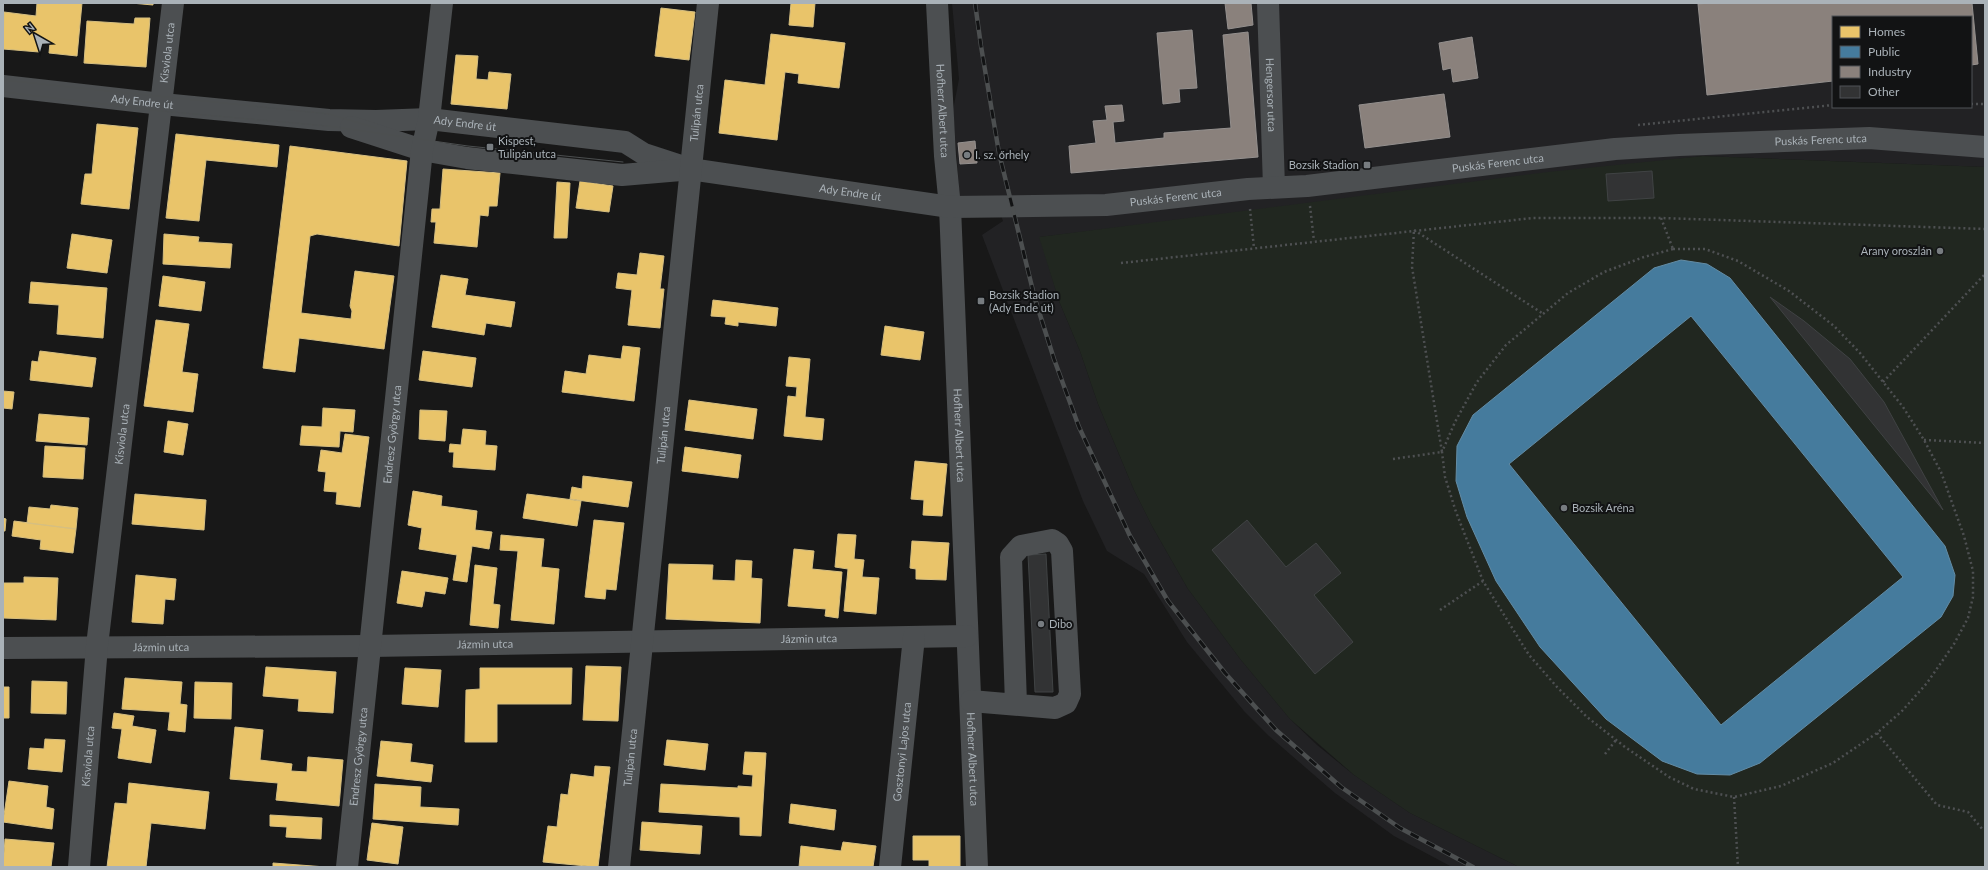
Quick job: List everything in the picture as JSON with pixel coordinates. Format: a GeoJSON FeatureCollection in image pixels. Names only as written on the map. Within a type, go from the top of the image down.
{"type":"FeatureCollection","features":[{"type":"Feature","properties":{"kind":"street","name":"Kisviola utca"},"geometry":{"type":"LineString","coordinates":[[79,867],[97,646],[173,3]]}},
{"type":"Feature","properties":{"kind":"street","name":"Endresz György utca"},"geometry":{"type":"LineString","coordinates":[[347,867],[422,150],[429,119],[442,3]]}},
{"type":"Feature","properties":{"kind":"street","name":"Tulipán utca"},"geometry":{"type":"LineString","coordinates":[[619,867],[708,3]]}},
{"type":"Feature","properties":{"kind":"street","name":"Hofherr Albert utca"},"geometry":{"type":"LineString","coordinates":[[937,3],[945,156],[950,207],[977,867]]}},
{"type":"Feature","properties":{"kind":"street","name":"Hengersor utca"},"geometry":{"type":"LineString","coordinates":[[1268,3],[1274,187]]}},
{"type":"Feature","properties":{"kind":"street","name":"Ady Endre út"},"geometry":{"type":"LineString","coordinates":[[3,86],[162,104],[329,120],[376,121],[429,119],[625,142],[644,154],[690,169],[950,207],[1011,208]]}},
{"type":"Feature","properties":{"kind":"street","name":"Ady Endre út"},"geometry":{"type":"LineString","coordinates":[[329,120],[422,150],[466,158],[622,175],[690,169]]}},
{"type":"Feature","properties":{"kind":"street","name":"Puskás Ferenc utca"},"geometry":{"type":"LineString","coordinates":[[1011,208],[1106,205],[1248,189],[1307,186],[1615,149],[1665,145],[1869,138],[1985,147]]}},
{"type":"Feature","properties":{"kind":"street"},"geometry":{"type":"LineString","coordinates":[[971,701],[1055,708],[1066,703],[1070,694],[1062,551],[1058,544],[1052,540],[1044,540],[1021,546],[1011,557],[1016,704]]}},
{"type":"Feature","properties":{"kind":"street","name":"Jázmin utca"},"geometry":{"type":"LineString","coordinates":[[3,648],[97,646],[370,646],[967,636]]}},
{"type":"Feature","properties":{"kind":"street","name":"Gosztonyi Lajos utca"},"geometry":{"type":"LineString","coordinates":[[890,867],[914,637]]}},
{"type":"Feature","properties":{"kind":"path"},"geometry":{"type":"LineString","coordinates":[[1972,104],[1985,104]]}},
{"type":"Feature","properties":{"kind":"path"},"geometry":{"type":"LineString","coordinates":[[1636,125],[1832,105]]}},
{"type":"Feature","properties":{"kind":"path"},"geometry":{"type":"LineString","coordinates":[[1307,186],[1314,241]]}},
{"type":"Feature","properties":{"kind":"path"},"geometry":{"type":"LineString","coordinates":[[1248,189],[1254,248]]}},
{"type":"Feature","properties":{"kind":"path"},"geometry":{"type":"LineString","coordinates":[[1121,263],[1533,218],[1661,218],[1985,229]]}},
{"type":"Feature","properties":{"kind":"path"},"geometry":{"type":"LineString","coordinates":[[1661,218],[1673,249]]}},
{"type":"Feature","properties":{"kind":"path"},"geometry":{"type":"LineString","coordinates":[[1414,230],[1542,313]]}},
{"type":"Feature","properties":{"kind":"path"},"geometry":{"type":"LineString","coordinates":[[1414,230],[1412,267],[1447,484],[1483,581],[1529,655],[1557,687],[1587,717],[1616,740],[1670,777],[1694,789],[1734,797],[1787,783],[1833,763],[1877,733],[1902,711],[1927,683],[1954,644],[1968,618],[1972,597],[1973,571],[1964,536],[1941,472],[1924,440],[1903,407],[1860,353],[1834,326],[1789,291],[1738,262],[1705,249],[1673,249],[1644,257],[1604,272],[1568,293],[1542,313],[1506,345],[1477,382],[1455,422],[1442,452]]}},
{"type":"Feature","properties":{"kind":"path"},"geometry":{"type":"LineString","coordinates":[[1883,382],[1985,274]]}},
{"type":"Feature","properties":{"kind":"path"},"geometry":{"type":"LineString","coordinates":[[1924,440],[1985,443]]}},
{"type":"Feature","properties":{"kind":"path"},"geometry":{"type":"LineString","coordinates":[[1393,459],[1442,452]]}},
{"type":"Feature","properties":{"kind":"path"},"geometry":{"type":"LineString","coordinates":[[1440,610],[1483,581]]}},
{"type":"Feature","properties":{"kind":"path"},"geometry":{"type":"LineString","coordinates":[[1877,733],[1937,805],[1968,812],[1983,830]]}},
{"type":"Feature","properties":{"kind":"path"},"geometry":{"type":"LineString","coordinates":[[1605,754],[1616,740]]}},
{"type":"Feature","properties":{"kind":"path"},"geometry":{"type":"LineString","coordinates":[[1734,797],[1738,867]]}},
{"type":"Feature","properties":{"kind":"shaded area"},"geometry":{"type":"Polygon","coordinates":[[[952,3],[1985,3],[1985,167],[1703,156],[1040,237],[1059,301],[1080,351],[1098,404],[1134,490],[1152,526],[1188,589],[1241,660],[1290,719],[1317,745],[1354,775],[1410,813],[1519,867],[1452,867],[1394,836],[1335,793],[1269,736],[1244,711],[1187,642],[1144,574],[1107,551],[1083,501],[982,235],[1003,221],[997,204],[960,201],[953,110],[959,79],[952,3]]]}},
{"type":"Feature","properties":{"kind":"shaded area","name":"Bozsik Aréna"},"geometry":{"type":"Polygon","coordinates":[[[1703,156],[1985,167],[1985,867],[1519,867],[1410,813],[1354,775],[1290,719],[1241,660],[1188,589],[1152,526],[1134,490],[1098,404],[1080,351],[1059,301],[1039,237],[1548,172],[1703,156]]]}},
{"type":"Feature","properties":{"kind":"building: Homes"},"geometry":{"type":"Polygon","coordinates":[[[37,3],[82,3],[77,56],[49,53],[50,43],[40,42],[39,52],[3,49],[4,12],[36,16],[37,3]]]}},
{"type":"Feature","properties":{"kind":"building: Homes"},"geometry":{"type":"Polygon","coordinates":[[[131,3],[153,3],[153,5],[131,3]]]}},
{"type":"Feature","properties":{"kind":"building: Homes"},"geometry":{"type":"Polygon","coordinates":[[[791,3],[815,3],[813,27],[789,25],[791,3]]]}},
{"type":"Feature","properties":{"kind":"building: Homes"},"geometry":{"type":"Polygon","coordinates":[[[661,8],[695,12],[689,60],[655,56],[661,8]]]}},
{"type":"Feature","properties":{"kind":"building: Homes"},"geometry":{"type":"Polygon","coordinates":[[[135,18],[150,18],[146,67],[84,63],[87,21],[134,24],[135,18]]]}},
{"type":"Feature","properties":{"kind":"building: Homes"},"geometry":{"type":"Polygon","coordinates":[[[771,34],[845,43],[839,88],[798,83],[799,74],[785,72],[777,140],[719,133],[725,80],[765,85],[771,34]]]}},
{"type":"Feature","properties":{"kind":"building: Homes"},"geometry":{"type":"Polygon","coordinates":[[[456,55],[478,56],[476,79],[488,80],[489,72],[511,74],[507,109],[451,104],[456,55]]]}},
{"type":"Feature","properties":{"kind":"building: Homes"},"geometry":{"type":"Polygon","coordinates":[[[97,124],[138,128],[129,209],[81,204],[85,174],[92,174],[97,124]]]}},
{"type":"Feature","properties":{"kind":"building: Homes"},"geometry":{"type":"Polygon","coordinates":[[[176,134],[279,145],[277,167],[206,160],[199,221],[166,218],[176,134]]]}},
{"type":"Feature","properties":{"kind":"building: Homes"},"geometry":{"type":"Polygon","coordinates":[[[290,146],[407,161],[399,246],[317,234],[310,236],[301,313],[351,319],[352,311],[350,306],[355,271],[394,276],[384,349],[299,338],[295,372],[263,368],[290,146]]]}},
{"type":"Feature","properties":{"kind":"building: Homes"},"geometry":{"type":"Polygon","coordinates":[[[443,169],[500,173],[497,206],[489,206],[488,216],[480,215],[477,247],[434,243],[436,222],[431,222],[432,209],[440,209],[443,169]]]}},
{"type":"Feature","properties":{"kind":"building: Homes"},"geometry":{"type":"Polygon","coordinates":[[[580,181],[613,186],[609,212],[576,208],[580,181]]]}},
{"type":"Feature","properties":{"kind":"building: Homes"},"geometry":{"type":"Polygon","coordinates":[[[557,182],[570,183],[567,238],[554,238],[557,182]]]}},
{"type":"Feature","properties":{"kind":"building: Homes"},"geometry":{"type":"Polygon","coordinates":[[[72,234],[112,240],[107,273],[67,268],[72,234]]]}},
{"type":"Feature","properties":{"kind":"building: Homes"},"geometry":{"type":"Polygon","coordinates":[[[164,234],[199,237],[198,242],[232,244],[230,268],[163,264],[164,234]]]}},
{"type":"Feature","properties":{"kind":"building: Homes"},"geometry":{"type":"Polygon","coordinates":[[[640,253],[664,256],[660,289],[664,289],[660,328],[628,325],[632,290],[616,288],[618,273],[637,275],[640,253]]]}},
{"type":"Feature","properties":{"kind":"building: Homes"},"geometry":{"type":"Polygon","coordinates":[[[441,275],[468,279],[465,295],[515,302],[511,327],[486,323],[484,335],[432,327],[441,275]]]}},
{"type":"Feature","properties":{"kind":"building: Homes"},"geometry":{"type":"Polygon","coordinates":[[[163,276],[205,282],[201,311],[159,306],[163,276]]]}},
{"type":"Feature","properties":{"kind":"building: Homes"},"geometry":{"type":"Polygon","coordinates":[[[31,282],[107,288],[103,338],[57,334],[59,305],[29,303],[31,282]]]}},
{"type":"Feature","properties":{"kind":"building: Homes"},"geometry":{"type":"Polygon","coordinates":[[[713,300],[778,308],[776,326],[738,322],[738,326],[725,324],[726,317],[711,316],[713,300]]]}},
{"type":"Feature","properties":{"kind":"building: Homes"},"geometry":{"type":"Polygon","coordinates":[[[156,320],[189,324],[182,372],[198,374],[193,412],[144,406],[156,320]]]}},
{"type":"Feature","properties":{"kind":"building: Homes"},"geometry":{"type":"Polygon","coordinates":[[[885,326],[924,332],[920,360],[881,355],[885,326]]]}},
{"type":"Feature","properties":{"kind":"building: Homes"},"geometry":{"type":"Polygon","coordinates":[[[623,346],[640,348],[634,401],[562,392],[565,371],[586,374],[589,355],[621,359],[623,346]]]}},
{"type":"Feature","properties":{"kind":"building: Homes"},"geometry":{"type":"Polygon","coordinates":[[[40,351],[96,358],[92,387],[30,380],[32,361],[38,362],[40,351]]]}},
{"type":"Feature","properties":{"kind":"building: Homes"},"geometry":{"type":"Polygon","coordinates":[[[423,351],[476,358],[472,387],[419,380],[423,351]]]}},
{"type":"Feature","properties":{"kind":"building: Homes"},"geometry":{"type":"Polygon","coordinates":[[[789,357],[810,359],[805,417],[824,419],[822,440],[784,436],[788,396],[796,397],[797,387],[786,386],[789,357]]]}},
{"type":"Feature","properties":{"kind":"building: Homes"},"geometry":{"type":"Polygon","coordinates":[[[3,391],[14,392],[12,409],[3,408],[3,391]]]}},
{"type":"Feature","properties":{"kind":"building: Homes"},"geometry":{"type":"Polygon","coordinates":[[[689,400],[757,409],[753,439],[685,430],[689,400]]]}},
{"type":"Feature","properties":{"kind":"building: Homes"},"geometry":{"type":"Polygon","coordinates":[[[323,408],[355,410],[353,432],[340,431],[339,447],[300,445],[302,426],[322,427],[323,408]]]}},
{"type":"Feature","properties":{"kind":"building: Homes"},"geometry":{"type":"Polygon","coordinates":[[[420,410],[447,411],[445,441],[419,439],[420,410]]]}},
{"type":"Feature","properties":{"kind":"building: Homes"},"geometry":{"type":"Polygon","coordinates":[[[39,414],[89,418],[87,445],[36,441],[39,414]]]}},
{"type":"Feature","properties":{"kind":"building: Homes"},"geometry":{"type":"Polygon","coordinates":[[[168,421],[188,424],[183,455],[164,452],[168,421]]]}},
{"type":"Feature","properties":{"kind":"building: Homes"},"geometry":{"type":"Polygon","coordinates":[[[463,429],[486,431],[485,445],[497,446],[495,470],[453,467],[454,452],[449,452],[450,444],[461,445],[463,429]]]}},
{"type":"Feature","properties":{"kind":"building: Homes"},"geometry":{"type":"Polygon","coordinates":[[[345,434],[369,437],[360,507],[336,504],[337,492],[324,491],[326,472],[318,471],[321,450],[342,453],[345,434]]]}},
{"type":"Feature","properties":{"kind":"building: Homes"},"geometry":{"type":"Polygon","coordinates":[[[45,446],[85,448],[83,479],[43,477],[45,446]]]}},
{"type":"Feature","properties":{"kind":"building: Homes"},"geometry":{"type":"Polygon","coordinates":[[[685,447],[741,455],[738,478],[682,471],[685,447]]]}},
{"type":"Feature","properties":{"kind":"building: Homes"},"geometry":{"type":"Polygon","coordinates":[[[915,461],[947,464],[942,516],[923,515],[924,500],[911,499],[915,461]]]}},
{"type":"Feature","properties":{"kind":"building: Homes"},"geometry":{"type":"Polygon","coordinates":[[[583,476],[632,482],[628,507],[570,499],[572,487],[582,489],[583,476]]]}},
{"type":"Feature","properties":{"kind":"building: Homes"},"geometry":{"type":"Polygon","coordinates":[[[413,491],[442,496],[441,506],[477,511],[475,530],[492,532],[489,549],[472,546],[467,582],[453,580],[457,555],[419,549],[422,528],[408,525],[413,491]]]}},
{"type":"Feature","properties":{"kind":"building: Homes"},"geometry":{"type":"Polygon","coordinates":[[[135,494],[206,500],[204,530],[132,524],[135,494]]]}},
{"type":"Feature","properties":{"kind":"building: Homes"},"geometry":{"type":"Polygon","coordinates":[[[527,494],[581,501],[577,526],[523,518],[527,494]]]}},
{"type":"Feature","properties":{"kind":"building: Homes"},"geometry":{"type":"Polygon","coordinates":[[[51,505],[78,508],[76,529],[27,523],[29,507],[50,509],[51,505]]]}},
{"type":"Feature","properties":{"kind":"building: Homes"},"geometry":{"type":"Polygon","coordinates":[[[3,518],[6,519],[5,531],[3,531],[3,518]]]}},
{"type":"Feature","properties":{"kind":"building: Homes"},"geometry":{"type":"Polygon","coordinates":[[[594,520],[624,523],[616,590],[606,589],[605,599],[585,597],[594,520]]]}},
{"type":"Feature","properties":{"kind":"building: Homes"},"geometry":{"type":"Polygon","coordinates":[[[14,521],[76,529],[73,553],[40,549],[41,540],[12,536],[14,521]]]}},
{"type":"Feature","properties":{"kind":"building: Homes"},"geometry":{"type":"Polygon","coordinates":[[[838,534],[856,535],[854,559],[864,560],[862,577],[879,578],[876,614],[844,611],[848,569],[835,567],[838,534]]]}},
{"type":"Feature","properties":{"kind":"building: Homes"},"geometry":{"type":"Polygon","coordinates":[[[501,535],[544,539],[541,567],[559,569],[554,624],[511,620],[518,551],[500,550],[501,535]]]}},
{"type":"Feature","properties":{"kind":"building: Homes"},"geometry":{"type":"Polygon","coordinates":[[[912,541],[949,543],[946,580],[916,579],[916,569],[910,568],[912,541]]]}},
{"type":"Feature","properties":{"kind":"building: Homes"},"geometry":{"type":"Polygon","coordinates":[[[794,549],[814,551],[812,569],[842,572],[838,618],[825,616],[826,609],[788,606],[794,549]]]}},
{"type":"Feature","properties":{"kind":"building: Homes"},"geometry":{"type":"Polygon","coordinates":[[[736,560],[752,561],[751,578],[762,579],[760,623],[666,619],[669,564],[713,565],[712,580],[735,581],[736,560]]]}},
{"type":"Feature","properties":{"kind":"building: Homes"},"geometry":{"type":"Polygon","coordinates":[[[475,565],[497,568],[493,604],[500,605],[498,628],[470,625],[475,565]]]}},
{"type":"Feature","properties":{"kind":"building: Homes"},"geometry":{"type":"Polygon","coordinates":[[[402,571],[448,578],[445,594],[425,591],[422,607],[397,603],[402,571]]]}},
{"type":"Feature","properties":{"kind":"building: Homes"},"geometry":{"type":"Polygon","coordinates":[[[136,575],[176,579],[174,600],[165,599],[163,624],[132,622],[136,575]]]}},
{"type":"Feature","properties":{"kind":"building: Homes"},"geometry":{"type":"Polygon","coordinates":[[[24,577],[58,578],[56,620],[3,618],[3,583],[24,583],[24,577]]]}},
{"type":"Feature","properties":{"kind":"building: Homes"},"geometry":{"type":"Polygon","coordinates":[[[586,666],[621,667],[618,721],[583,720],[586,666]]]}},
{"type":"Feature","properties":{"kind":"building: Homes"},"geometry":{"type":"Polygon","coordinates":[[[266,667],[336,672],[333,713],[298,711],[299,699],[263,696],[266,667]]]}},
{"type":"Feature","properties":{"kind":"building: Homes"},"geometry":{"type":"Polygon","coordinates":[[[405,668],[441,670],[438,707],[402,704],[405,668]]]}},
{"type":"Feature","properties":{"kind":"building: Homes"},"geometry":{"type":"Polygon","coordinates":[[[480,668],[572,668],[571,704],[497,704],[497,742],[465,742],[466,690],[480,689],[480,668]]]}},
{"type":"Feature","properties":{"kind":"building: Homes"},"geometry":{"type":"Polygon","coordinates":[[[125,678],[182,682],[180,704],[187,705],[185,732],[168,730],[170,712],[122,709],[125,678]]]}},
{"type":"Feature","properties":{"kind":"building: Homes"},"geometry":{"type":"Polygon","coordinates":[[[32,681],[67,682],[66,714],[31,713],[32,681]]]}},
{"type":"Feature","properties":{"kind":"building: Homes"},"geometry":{"type":"Polygon","coordinates":[[[195,682],[232,683],[231,719],[194,718],[195,682]]]}},
{"type":"Feature","properties":{"kind":"building: Homes"},"geometry":{"type":"Polygon","coordinates":[[[3,687],[9,687],[9,718],[3,718],[3,687]]]}},
{"type":"Feature","properties":{"kind":"building: Homes"},"geometry":{"type":"Polygon","coordinates":[[[114,713],[134,716],[132,726],[156,730],[151,763],[118,758],[122,729],[112,728],[114,713]]]}},
{"type":"Feature","properties":{"kind":"building: Homes"},"geometry":{"type":"Polygon","coordinates":[[[235,727],[263,730],[260,760],[292,764],[291,771],[307,772],[308,757],[343,760],[339,806],[276,800],[278,783],[230,779],[235,727]]]}},
{"type":"Feature","properties":{"kind":"building: Homes"},"geometry":{"type":"Polygon","coordinates":[[[45,739],[65,740],[62,772],[28,769],[30,748],[44,749],[45,739]]]}},
{"type":"Feature","properties":{"kind":"building: Homes"},"geometry":{"type":"Polygon","coordinates":[[[667,740],[708,744],[705,770],[664,765],[667,740]]]}},
{"type":"Feature","properties":{"kind":"building: Homes"},"geometry":{"type":"Polygon","coordinates":[[[381,741],[412,744],[410,762],[433,765],[431,782],[377,776],[381,741]]]}},
{"type":"Feature","properties":{"kind":"building: Homes"},"geometry":{"type":"Polygon","coordinates":[[[745,752],[766,753],[761,836],[740,835],[740,817],[659,812],[661,784],[738,788],[738,786],[752,787],[753,775],[743,774],[745,752]]]}},
{"type":"Feature","properties":{"kind":"building: Homes"},"geometry":{"type":"Polygon","coordinates":[[[595,766],[610,767],[598,867],[543,862],[548,826],[557,827],[561,794],[568,795],[571,774],[594,777],[595,766]]]}},
{"type":"Feature","properties":{"kind":"building: Homes"},"geometry":{"type":"Polygon","coordinates":[[[9,781],[48,786],[46,807],[54,809],[52,829],[3,822],[9,781]]]}},
{"type":"Feature","properties":{"kind":"building: Homes"},"geometry":{"type":"Polygon","coordinates":[[[129,783],[209,792],[205,829],[151,823],[146,867],[107,867],[115,803],[127,804],[129,783]]]}},
{"type":"Feature","properties":{"kind":"building: Homes"},"geometry":{"type":"Polygon","coordinates":[[[375,784],[421,787],[420,807],[459,809],[458,825],[373,819],[375,784]]]}},
{"type":"Feature","properties":{"kind":"building: Homes"},"geometry":{"type":"Polygon","coordinates":[[[791,804],[836,810],[834,830],[789,823],[791,804]]]}},
{"type":"Feature","properties":{"kind":"building: Homes"},"geometry":{"type":"Polygon","coordinates":[[[270,815],[322,818],[321,839],[286,837],[287,827],[270,826],[270,815]]]}},
{"type":"Feature","properties":{"kind":"building: Homes"},"geometry":{"type":"Polygon","coordinates":[[[642,822],[702,826],[700,854],[640,850],[642,822]]]}},
{"type":"Feature","properties":{"kind":"building: Homes"},"geometry":{"type":"Polygon","coordinates":[[[372,823],[403,827],[398,864],[367,860],[372,823]]]}},
{"type":"Feature","properties":{"kind":"building: Homes"},"geometry":{"type":"Polygon","coordinates":[[[913,836],[960,836],[960,867],[929,867],[929,860],[913,860],[913,836]]]}},
{"type":"Feature","properties":{"kind":"building: Homes"},"geometry":{"type":"Polygon","coordinates":[[[5,839],[54,843],[51,867],[3,867],[5,839]]]}},
{"type":"Feature","properties":{"kind":"building: Homes"},"geometry":{"type":"Polygon","coordinates":[[[843,842],[876,846],[873,867],[799,867],[801,846],[841,851],[843,842]]]}},
{"type":"Feature","properties":{"kind":"building: Homes"},"geometry":{"type":"Polygon","coordinates":[[[273,863],[326,867],[273,867],[273,863]]]}},
{"type":"Feature","properties":{"kind":"building: Public","name":"Bozsik Aréna"},"geometry":{"type":"Polygon","coordinates":[[[1681,260],[1707,264],[1730,278],[1945,546],[1955,575],[1953,596],[1941,617],[1760,763],[1730,775],[1697,774],[1662,761],[1606,719],[1540,647],[1496,581],[1467,517],[1456,481],[1457,446],[1473,415],[1654,268],[1681,260]],[[1691,316],[1509,464],[1721,725],[1903,577],[1691,316]]]}},
{"type":"Feature","properties":{"kind":"building: Industry"},"geometry":{"type":"Polygon","coordinates":[[[1225,3],[1251,3],[1253,25],[1228,29],[1225,3]]]}},
{"type":"Feature","properties":{"kind":"building: Industry"},"geometry":{"type":"Polygon","coordinates":[[[1972,3],[1978,64],[1972,65],[1972,16],[1832,16],[1832,81],[1707,95],[1698,4],[1972,3]]]}},
{"type":"Feature","properties":{"kind":"building: Industry"},"geometry":{"type":"Polygon","coordinates":[[[1192,30],[1197,88],[1179,89],[1180,102],[1163,104],[1157,33],[1192,30]]]}},
{"type":"Feature","properties":{"kind":"building: Industry"},"geometry":{"type":"Polygon","coordinates":[[[1248,32],[1258,157],[1071,173],[1069,146],[1096,143],[1093,121],[1107,120],[1105,106],[1122,105],[1124,121],[1113,122],[1115,143],[1164,138],[1164,133],[1231,128],[1223,35],[1248,32]]]}},
{"type":"Feature","properties":{"kind":"building: Industry"},"geometry":{"type":"Polygon","coordinates":[[[1472,37],[1478,78],[1453,82],[1451,68],[1443,70],[1439,43],[1472,37]]]}},
{"type":"Feature","properties":{"kind":"building: Industry"},"geometry":{"type":"Polygon","coordinates":[[[1444,94],[1450,137],[1365,148],[1359,105],[1444,94]]]}},
{"type":"Feature","properties":{"kind":"building: Industry","name":"I. sz. őrhely"},"geometry":{"type":"Polygon","coordinates":[[[975,141],[977,163],[960,164],[958,143],[975,141]]]}},
{"type":"Feature","properties":{"kind":"building: Other"},"geometry":{"type":"Polygon","coordinates":[[[1652,171],[1654,198],[1608,201],[1606,174],[1652,171]]]}},
{"type":"Feature","properties":{"kind":"building: Other"},"geometry":{"type":"Polygon","coordinates":[[[1770,297],[1804,321],[1850,359],[1884,402],[1943,510],[1770,297]]]}},
{"type":"Feature","properties":{"kind":"building: Other"},"geometry":{"type":"Polygon","coordinates":[[[1247,520],[1286,567],[1316,543],[1341,573],[1314,595],[1353,642],[1315,674],[1212,550],[1247,520]]]}},
{"type":"Feature","properties":{"kind":"building: Other","name":"Dibo"},"geometry":{"type":"Polygon","coordinates":[[[1046,554],[1053,692],[1035,692],[1028,555],[1046,554]]]}},
{"type":"Feature","properties":{"kind":"tram line"},"geometry":{"type":"LineString","coordinates":[[3,80],[329,114],[376,128]]}},
{"type":"Feature","properties":{"kind":"tram line"},"geometry":{"type":"LineString","coordinates":[[3,92],[161,111],[328,126],[468,146],[623,162]]}},
{"type":"Feature","properties":{"kind":"railway"},"geometry":{"type":"LineString","coordinates":[[975,3],[999,153],[1035,299],[1054,359],[1079,427],[1130,536],[1168,601],[1225,673],[1276,730],[1341,787],[1400,828],[1473,867]]}},
{"type":"Feature","properties":{"kind":"place","name":"Kispest, Tulipán utca"},"geometry":{"type":"Point","coordinates":[490,147]}},
{"type":"Feature","properties":{"kind":"place","name":"I. sz. őrhely"},"geometry":{"type":"Point","coordinates":[967,155]}},
{"type":"Feature","properties":{"kind":"place","name":"Bozsik Stadion"},"geometry":{"type":"Point","coordinates":[1367,165]}},
{"type":"Feature","properties":{"kind":"place","name":"Arany oroszlán"},"geometry":{"type":"Point","coordinates":[1940,251]}},
{"type":"Feature","properties":{"kind":"place","name":"Bozsik Stadion (Ady Ende út)"},"geometry":{"type":"Point","coordinates":[981,301]}},
{"type":"Feature","properties":{"kind":"place","name":"Bozsik Aréna"},"geometry":{"type":"Point","coordinates":[1564,508]}},
{"type":"Feature","properties":{"kind":"place","name":"Dibo"},"geometry":{"type":"Point","coordinates":[1041,624]}}]}
